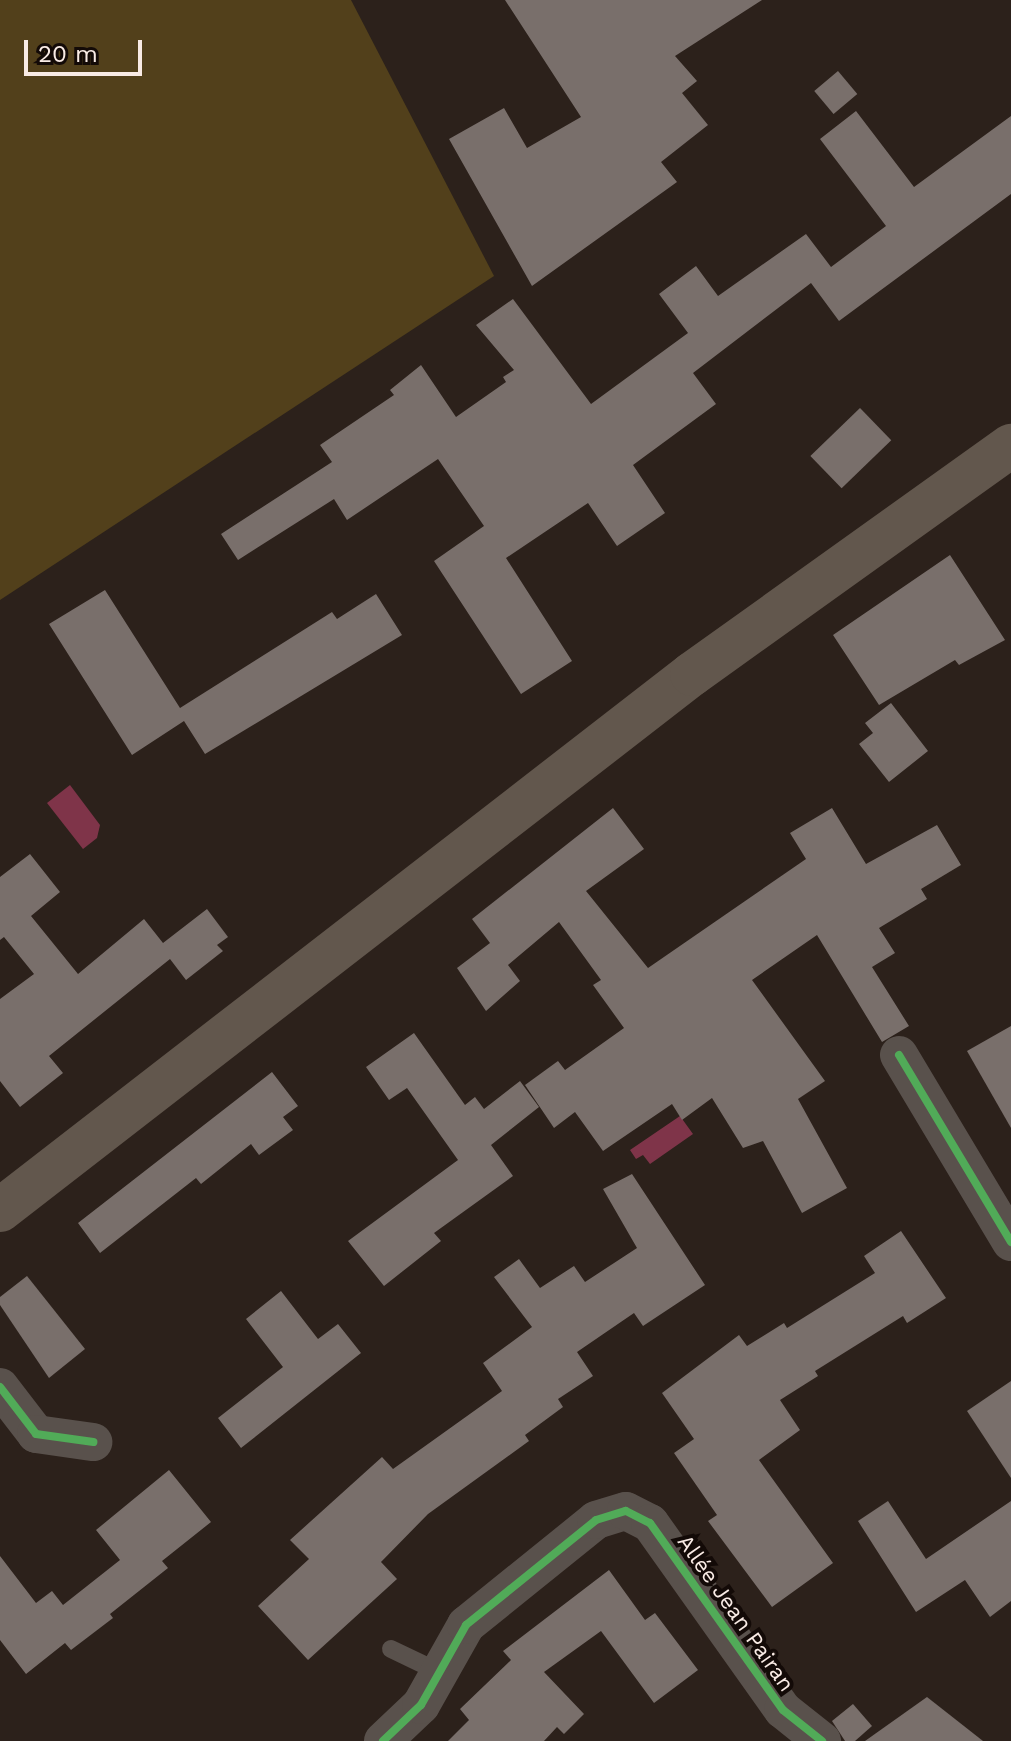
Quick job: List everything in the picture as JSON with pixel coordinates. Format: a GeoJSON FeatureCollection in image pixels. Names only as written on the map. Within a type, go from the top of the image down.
{"type":"FeatureCollection","features":[{"type":"Feature","properties":{"kind":"main road"},"geometry":{"type":"LineString","coordinates":[[0,1210],[655,702],[1011,446]]}},
{"type":"Feature","properties":{"kind":"street"},"geometry":{"type":"LineString","coordinates":[[899,1055],[1011,1242]]}},
{"type":"Feature","properties":{"kind":"street"},"geometry":{"type":"LineString","coordinates":[[0,1387],[36,1434],[93,1442]]}},
{"type":"Feature","properties":{"kind":"street","name":"Allée Jean Pairan"},"geometry":{"type":"LineString","coordinates":[[383,1741],[421,1705],[466,1625],[596,1520],[626,1511],[650,1523],[783,1710],[822,1741]]}},
{"type":"Feature","properties":{"kind":"lane"},"geometry":{"type":"LineString","coordinates":[[391,1649],[439,1672]]}},
{"type":"Feature","properties":{"kind":"shaded area"},"geometry":{"type":"Polygon","coordinates":[[[0,0],[351,0],[494,276],[0,600],[0,0]]]}},
{"type":"Feature","properties":{"kind":"shaded area"},"geometry":{"type":"Polygon","coordinates":[[[70,785],[100,825],[97,838],[83,849],[47,803],[70,785]]]}},
{"type":"Feature","properties":{"kind":"shaded area"},"geometry":{"type":"Polygon","coordinates":[[[680,1116],[693,1134],[650,1164],[643,1155],[636,1159],[630,1150],[680,1116]]]}},
{"type":"Feature","properties":{"kind":"building"},"geometry":{"type":"Polygon","coordinates":[[[505,0],[762,0],[675,56],[697,81],[682,93],[708,125],[661,162],[677,182],[532,286],[449,139],[504,108],[527,148],[581,117],[505,0]]]}},
{"type":"Feature","properties":{"kind":"building"},"geometry":{"type":"Polygon","coordinates":[[[838,71],[857,94],[834,114],[814,91],[838,71]]]}},
{"type":"Feature","properties":{"kind":"building"},"geometry":{"type":"Polygon","coordinates":[[[856,111],[914,187],[1011,116],[1011,194],[839,321],[811,283],[693,373],[716,404],[633,465],[665,513],[617,546],[588,503],[506,558],[572,661],[521,694],[434,561],[484,526],[438,459],[347,520],[334,499],[238,560],[221,534],[332,462],[320,445],[394,395],[390,390],[421,365],[456,417],[506,382],[503,377],[514,370],[476,325],[513,299],[591,404],[688,333],[659,294],[696,266],[718,296],[806,234],[831,267],[886,226],[820,139],[856,111]]]}},
{"type":"Feature","properties":{"kind":"building"},"geometry":{"type":"Polygon","coordinates":[[[860,408],[891,440],[842,488],[810,456],[860,408]]]}},
{"type":"Feature","properties":{"kind":"building"},"geometry":{"type":"Polygon","coordinates":[[[950,555],[1005,640],[959,665],[955,660],[879,705],[833,635],[950,555]]]}},
{"type":"Feature","properties":{"kind":"building"},"geometry":{"type":"Polygon","coordinates":[[[105,590],[180,708],[332,612],[337,619],[376,594],[402,635],[205,754],[184,721],[132,755],[49,624],[105,590]]]}},
{"type":"Feature","properties":{"kind":"building"},"geometry":{"type":"Polygon","coordinates":[[[891,703],[928,751],[889,782],[859,744],[873,733],[865,723],[891,703]]]}},
{"type":"Feature","properties":{"kind":"building"},"geometry":{"type":"Polygon","coordinates":[[[613,808],[644,849],[586,891],[648,968],[806,859],[790,833],[832,808],[866,864],[937,825],[961,865],[921,889],[927,899],[879,928],[895,953],[872,967],[909,1026],[882,1042],[817,935],[752,980],[825,1081],[798,1099],[847,1188],[802,1213],[763,1141],[743,1148],[712,1098],[682,1120],[672,1104],[603,1151],[575,1112],[554,1128],[525,1085],[558,1061],[565,1070],[624,1028],[593,985],[601,980],[559,922],[508,965],[520,981],[486,1011],[457,968],[490,943],[472,919],[613,808]]]}},
{"type":"Feature","properties":{"kind":"building"},"geometry":{"type":"Polygon","coordinates":[[[30,854],[60,892],[31,916],[78,974],[144,919],[163,943],[207,909],[228,937],[217,945],[223,951],[186,980],[170,959],[49,1056],[63,1073],[20,1107],[0,1081],[0,999],[34,974],[4,937],[0,940],[0,877],[30,854]]]}},
{"type":"Feature","properties":{"kind":"building"},"geometry":{"type":"Polygon","coordinates":[[[1011,1026],[1011,1128],[967,1051],[1011,1026]]]}},
{"type":"Feature","properties":{"kind":"building"},"geometry":{"type":"Polygon","coordinates":[[[414,1033],[465,1105],[475,1097],[484,1109],[520,1081],[539,1107],[491,1145],[513,1176],[434,1233],[441,1241],[384,1286],[348,1241],[458,1160],[407,1088],[389,1100],[366,1067],[414,1033]]]}},
{"type":"Feature","properties":{"kind":"building"},"geometry":{"type":"Polygon","coordinates":[[[272,1072],[298,1106],[283,1117],[293,1130],[259,1155],[251,1144],[201,1184],[196,1178],[100,1253],[78,1223],[272,1072]]]}},
{"type":"Feature","properties":{"kind":"building"},"geometry":{"type":"Polygon","coordinates":[[[632,1174],[705,1285],[643,1326],[634,1313],[577,1352],[593,1376],[558,1399],[563,1407],[525,1435],[529,1441],[428,1514],[381,1562],[397,1579],[308,1660],[258,1606],[309,1559],[290,1540],[382,1457],[393,1469],[502,1391],[483,1363],[532,1327],[494,1277],[519,1259],[540,1288],[574,1266],[585,1282],[637,1248],[603,1189],[632,1174]]]}},
{"type":"Feature","properties":{"kind":"building"},"geometry":{"type":"Polygon","coordinates":[[[901,1231],[946,1298],[907,1323],[903,1316],[815,1371],[818,1376],[780,1400],[800,1430],[759,1460],[833,1563],[772,1607],[708,1521],[717,1515],[674,1453],[694,1439],[662,1393],[739,1335],[747,1346],[784,1323],[787,1328],[875,1273],[864,1256],[901,1231]]]}},
{"type":"Feature","properties":{"kind":"building"},"geometry":{"type":"Polygon","coordinates":[[[27,1276],[85,1349],[49,1378],[0,1305],[0,1297],[27,1276]]]}},
{"type":"Feature","properties":{"kind":"building"},"geometry":{"type":"Polygon","coordinates":[[[281,1291],[318,1339],[338,1324],[361,1353],[241,1448],[218,1418],[283,1367],[246,1319],[281,1291]]]}},
{"type":"Feature","properties":{"kind":"building"},"geometry":{"type":"Polygon","coordinates":[[[1011,1381],[1011,1478],[967,1411],[1011,1381]]]}},
{"type":"Feature","properties":{"kind":"building"},"geometry":{"type":"Polygon","coordinates":[[[169,1470],[211,1522],[162,1561],[168,1568],[110,1614],[113,1618],[71,1650],[65,1643],[26,1674],[0,1640],[0,1556],[36,1603],[52,1591],[63,1605],[120,1560],[96,1530],[169,1470]]]}},
{"type":"Feature","properties":{"kind":"building"},"geometry":{"type":"Polygon","coordinates":[[[888,1501],[926,1559],[1011,1501],[1011,1601],[990,1617],[965,1580],[916,1612],[858,1521],[888,1501]]]}},
{"type":"Feature","properties":{"kind":"building"},"geometry":{"type":"Polygon","coordinates":[[[609,1570],[645,1620],[655,1613],[698,1670],[654,1703],[601,1631],[544,1672],[584,1714],[564,1734],[557,1727],[544,1741],[448,1741],[469,1720],[460,1709],[511,1660],[503,1651],[609,1570]]]}},
{"type":"Feature","properties":{"kind":"building"},"geometry":{"type":"Polygon","coordinates":[[[927,1697],[983,1741],[865,1741],[927,1697]]]}},
{"type":"Feature","properties":{"kind":"building"},"geometry":{"type":"Polygon","coordinates":[[[853,1704],[872,1726],[855,1741],[845,1741],[832,1721],[853,1704]]]}},
{"type":"Feature","properties":{"kind":"cycle path"},"geometry":{"type":"LineString","coordinates":[[899,1055],[1011,1242]]}},
{"type":"Feature","properties":{"kind":"cycle path"},"geometry":{"type":"LineString","coordinates":[[0,1387],[36,1434],[93,1442]]}},
{"type":"Feature","properties":{"kind":"cycle path"},"geometry":{"type":"LineString","coordinates":[[383,1741],[421,1705],[466,1625],[596,1520],[626,1511],[650,1523],[783,1710],[822,1741]]}}]}
